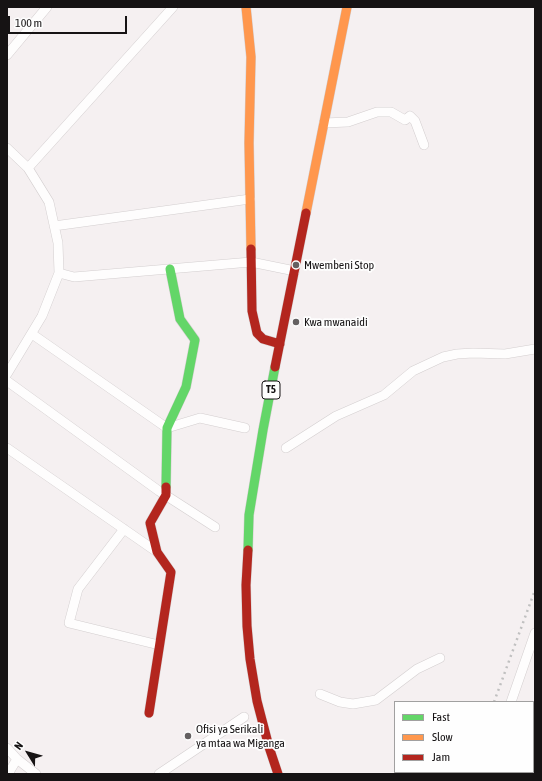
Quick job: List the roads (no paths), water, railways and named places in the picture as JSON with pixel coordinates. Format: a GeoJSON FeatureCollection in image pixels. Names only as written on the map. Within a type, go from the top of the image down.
{"type":"FeatureCollection","features":[{"type":"Feature","properties":{"kind":"main road"},"geometry":{"type":"LineString","coordinates":[[246,7],[251,57],[249,143],[251,295],[254,326],[257,333],[263,339],[280,344]]}},
{"type":"Feature","properties":{"kind":"main road","name":"T5"},"geometry":{"type":"LineString","coordinates":[[278,774],[257,701],[250,653],[246,585],[249,515],[280,344],[347,7]]}},
{"type":"Feature","properties":{"kind":"main road"},"geometry":{"type":"LineString","coordinates":[[149,712],[170,572],[157,552],[150,523],[166,495],[167,428],[186,387],[195,340],[180,319],[170,269]]}},
{"type":"Feature","properties":{"kind":"street"},"geometry":{"type":"LineString","coordinates":[[7,55],[47,7]]}},
{"type":"Feature","properties":{"kind":"street"},"geometry":{"type":"LineString","coordinates":[[28,168],[173,7]]}},
{"type":"Feature","properties":{"kind":"street"},"geometry":{"type":"LineString","coordinates":[[324,123],[348,122],[377,112],[391,112],[405,120],[410,116],[415,121],[424,145]]}},
{"type":"Feature","properties":{"kind":"street"},"geometry":{"type":"LineString","coordinates":[[7,148],[28,168],[49,202],[58,243],[59,273],[42,316],[7,374]]}},
{"type":"Feature","properties":{"kind":"street"},"geometry":{"type":"LineString","coordinates":[[54,226],[250,199]]}},
{"type":"Feature","properties":{"kind":"street"},"geometry":{"type":"LineString","coordinates":[[59,273],[74,277],[251,262],[295,271]]}},
{"type":"Feature","properties":{"kind":"street"},"geometry":{"type":"LineString","coordinates":[[32,334],[167,428],[200,418],[245,428]]}},
{"type":"Feature","properties":{"kind":"street"},"geometry":{"type":"LineString","coordinates":[[286,448],[336,416],[384,395],[413,371],[442,357],[473,353],[505,354],[535,349]]}},
{"type":"Feature","properties":{"kind":"street"},"geometry":{"type":"LineString","coordinates":[[7,381],[166,495],[215,527]]}},
{"type":"Feature","properties":{"kind":"street"},"geometry":{"type":"LineString","coordinates":[[7,448],[157,552]]}},
{"type":"Feature","properties":{"kind":"street"},"geometry":{"type":"LineString","coordinates":[[124,529],[78,589],[68,623],[159,645]]}},
{"type":"Feature","properties":{"kind":"street"},"geometry":{"type":"LineString","coordinates":[[510,701],[535,632]]}},
{"type":"Feature","properties":{"kind":"street"},"geometry":{"type":"LineString","coordinates":[[320,694],[340,702],[353,704],[376,700],[417,670],[440,658]]}},
{"type":"Feature","properties":{"kind":"street"},"geometry":{"type":"LineString","coordinates":[[159,774],[244,717]]}},
{"type":"Feature","properties":{"kind":"street"},"geometry":{"type":"LineString","coordinates":[[7,748],[17,759],[36,774]]}},
{"type":"Feature","properties":{"kind":"street"},"geometry":{"type":"LineString","coordinates":[[8,774],[17,759]]}},
{"type":"Feature","properties":{"kind":"railway"},"geometry":{"type":"LineString","coordinates":[[494,701],[535,590]]}},
{"type":"Feature","properties":{"kind":"place","name":"Mwembeni Stop"},"geometry":{"type":"Point","coordinates":[296,265]}},
{"type":"Feature","properties":{"kind":"place","name":"Kwa mwanaidi"},"geometry":{"type":"Point","coordinates":[296,322]}},
{"type":"Feature","properties":{"kind":"place","name":"Ofisi ya Serikali ya mtaa wa Miganga"},"geometry":{"type":"Point","coordinates":[188,736]}}]}
